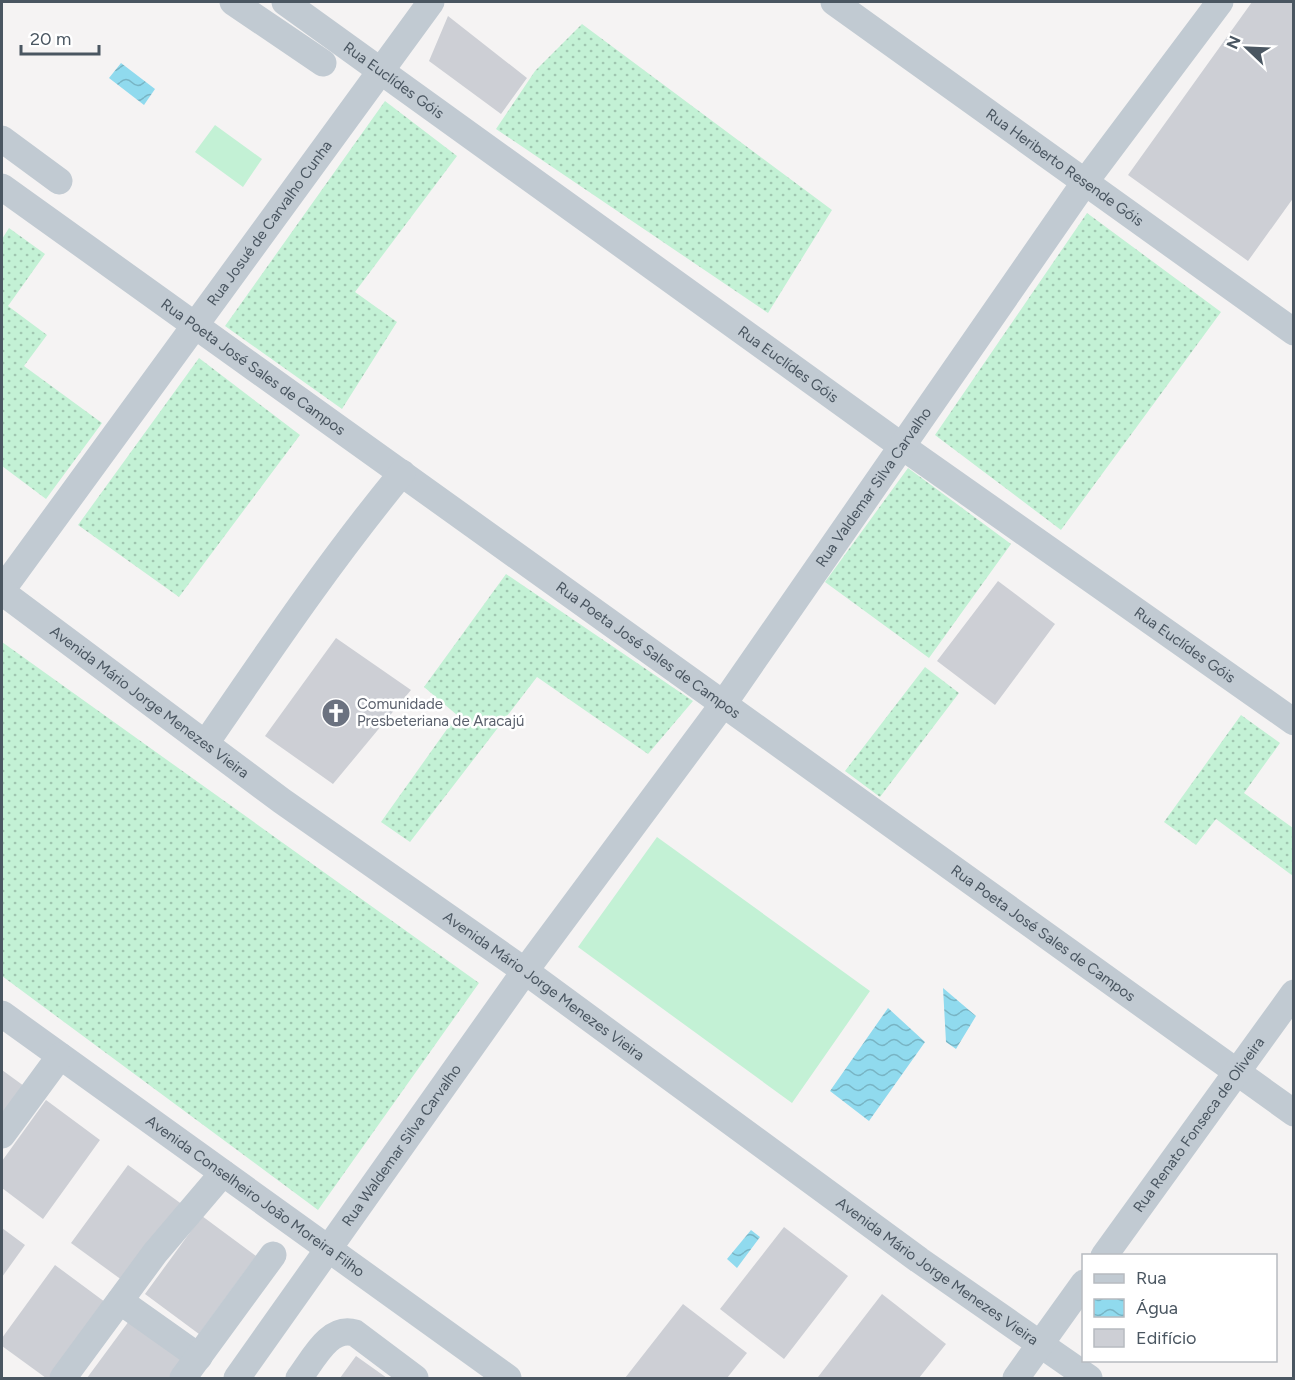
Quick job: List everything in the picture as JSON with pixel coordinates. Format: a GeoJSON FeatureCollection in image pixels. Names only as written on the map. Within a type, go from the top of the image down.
{"type":"FeatureCollection","features":[{"type":"Feature","properties":{"kind":"street"},"geometry":{"type":"LineString","coordinates":[[233,2],[323,63]]}},
{"type":"Feature","properties":{"kind":"street","name":"Rua Euclídes Góis"},"geometry":{"type":"LineString","coordinates":[[285,2],[903,447],[1293,722]]}},
{"type":"Feature","properties":{"kind":"street","name":"Rua Josué de Carvalho Cunha"},"geometry":{"type":"LineString","coordinates":[[2,591],[193,324],[430,2]]}},
{"type":"Feature","properties":{"kind":"street","name":"Rua Heriberto Resende Góis"},"geometry":{"type":"LineString","coordinates":[[834,2],[1293,332]]}},
{"type":"Feature","properties":{"kind":"street","name":"Rua Valdemar Silva Carvalho"},"geometry":{"type":"LineString","coordinates":[[525,971],[724,703],[1085,182],[1220,2]]}},
{"type":"Feature","properties":{"kind":"street"},"geometry":{"type":"LineString","coordinates":[[2,139],[59,181]]}},
{"type":"Feature","properties":{"kind":"street","name":"Rua Poeta José Sales de Campos"},"geometry":{"type":"LineString","coordinates":[[2,188],[724,703],[1293,1113]]}},
{"type":"Feature","properties":{"kind":"street"},"geometry":{"type":"LineString","coordinates":[[206,743],[296,612],[402,473]]}},
{"type":"Feature","properties":{"kind":"street","name":"Avenida Mário Jorge Menezes Vieira"},"geometry":{"type":"LineString","coordinates":[[2,591],[282,801],[525,971],[919,1260],[1089,1378]]}},
{"type":"Feature","properties":{"kind":"street","name":"Rua Waldemar Silva Carvalho"},"geometry":{"type":"LineString","coordinates":[[237,1378],[525,971]]}},
{"type":"Feature","properties":{"kind":"street","name":"Rua Renato Fonseca de Oliveira"},"geometry":{"type":"LineString","coordinates":[[1105,1254],[1293,993]]}},
{"type":"Feature","properties":{"kind":"street","name":"Avenida Conselheiro João Moreira Filho"},"geometry":{"type":"LineString","coordinates":[[2,1014],[508,1378]]}},
{"type":"Feature","properties":{"kind":"street"},"geometry":{"type":"LineString","coordinates":[[2,1135],[60,1056]]}},
{"type":"Feature","properties":{"kind":"street"},"geometry":{"type":"LineString","coordinates":[[63,1378],[155,1253],[223,1173]]}},
{"type":"Feature","properties":{"kind":"street"},"geometry":{"type":"LineString","coordinates":[[183,1378],[273,1256]]}},
{"type":"Feature","properties":{"kind":"street"},"geometry":{"type":"LineString","coordinates":[[1016,1378],[1082,1284]]}},
{"type":"Feature","properties":{"kind":"street"},"geometry":{"type":"LineString","coordinates":[[120,1301],[199,1357]]}},
{"type":"Feature","properties":{"kind":"street"},"geometry":{"type":"LineString","coordinates":[[299,1378],[333,1334],[346,1330],[356,1333],[415,1378]]}},
{"type":"Feature","properties":{"kind":"green space"},"geometry":{"type":"Polygon","coordinates":[[[582,24],[832,210],[768,313],[496,129],[535,71],[582,24]]]}},
{"type":"Feature","properties":{"kind":"green space"},"geometry":{"type":"Polygon","coordinates":[[[385,101],[457,156],[355,292],[397,322],[342,409],[225,326],[385,101]]]}},
{"type":"Feature","properties":{"kind":"green space"},"geometry":{"type":"Polygon","coordinates":[[[215,125],[262,159],[243,187],[195,152],[215,125]]]}},
{"type":"Feature","properties":{"kind":"green space"},"geometry":{"type":"Polygon","coordinates":[[[1087,213],[1221,312],[1061,530],[935,435],[1087,213]]]}},
{"type":"Feature","properties":{"kind":"green space"},"geometry":{"type":"Polygon","coordinates":[[[9,228],[45,254],[8,306],[47,335],[24,366],[102,423],[46,499],[2,466],[2,239],[9,228]]]}},
{"type":"Feature","properties":{"kind":"green space"},"geometry":{"type":"Polygon","coordinates":[[[199,358],[300,435],[179,597],[78,525],[199,358]]]}},
{"type":"Feature","properties":{"kind":"green space"},"geometry":{"type":"Polygon","coordinates":[[[908,468],[1011,544],[929,658],[825,582],[908,468]]]}},
{"type":"Feature","properties":{"kind":"green space"},"geometry":{"type":"Polygon","coordinates":[[[506,574],[693,701],[648,754],[537,677],[410,842],[381,822],[457,715],[424,687],[506,574]]]}},
{"type":"Feature","properties":{"kind":"green space"},"geometry":{"type":"Polygon","coordinates":[[[2,642],[479,983],[318,1210],[2,976],[2,642]]]}},
{"type":"Feature","properties":{"kind":"green space"},"geometry":{"type":"Polygon","coordinates":[[[925,667],[959,693],[880,797],[845,771],[925,667]]]}},
{"type":"Feature","properties":{"kind":"green space"},"geometry":{"type":"Polygon","coordinates":[[[1241,715],[1280,743],[1244,793],[1293,828],[1293,876],[1216,819],[1196,845],[1164,822],[1241,715]]]}},
{"type":"Feature","properties":{"kind":"green space"},"geometry":{"type":"Polygon","coordinates":[[[657,837],[870,991],[792,1103],[578,947],[657,837]]]}},
{"type":"Feature","properties":{"kind":"water"},"geometry":{"type":"Polygon","coordinates":[[[121,63],[155,89],[144,105],[109,78],[121,63]]]}},
{"type":"Feature","properties":{"kind":"water"},"geometry":{"type":"Polygon","coordinates":[[[943,988],[976,1016],[956,1049],[946,1042],[943,988]]]}},
{"type":"Feature","properties":{"kind":"water"},"geometry":{"type":"Polygon","coordinates":[[[888,1008],[925,1042],[869,1121],[830,1091],[888,1008]]]}},
{"type":"Feature","properties":{"kind":"water"},"geometry":{"type":"Polygon","coordinates":[[[751,1230],[760,1237],[737,1268],[727,1259],[751,1230]]]}},
{"type":"Feature","properties":{"kind":"building"},"geometry":{"type":"Polygon","coordinates":[[[1252,2],[1294,2],[1294,197],[1248,261],[1128,175],[1252,2]]]}},
{"type":"Feature","properties":{"kind":"building"},"geometry":{"type":"Polygon","coordinates":[[[448,16],[527,78],[501,114],[429,61],[448,16]]]}},
{"type":"Feature","properties":{"kind":"building"},"geometry":{"type":"Polygon","coordinates":[[[998,581],[1055,624],[995,705],[937,661],[998,581]]]}},
{"type":"Feature","properties":{"kind":"building","name":"Comunidade Presbeteriana de Aracajú"},"geometry":{"type":"Polygon","coordinates":[[[336,638],[411,690],[333,784],[265,736],[336,638]]]}},
{"type":"Feature","properties":{"kind":"building"},"geometry":{"type":"Polygon","coordinates":[[[2,1070],[24,1086],[2,1117],[2,1070]]]}},
{"type":"Feature","properties":{"kind":"building"},"geometry":{"type":"Polygon","coordinates":[[[46,1100],[100,1140],[43,1219],[2,1188],[2,1161],[46,1100]]]}},
{"type":"Feature","properties":{"kind":"building"},"geometry":{"type":"Polygon","coordinates":[[[128,1165],[183,1205],[126,1283],[71,1243],[128,1165]]]}},
{"type":"Feature","properties":{"kind":"building"},"geometry":{"type":"Polygon","coordinates":[[[202,1216],[256,1256],[199,1334],[145,1294],[202,1216]]]}},
{"type":"Feature","properties":{"kind":"building"},"geometry":{"type":"Polygon","coordinates":[[[784,1227],[848,1276],[784,1359],[720,1309],[784,1227]]]}},
{"type":"Feature","properties":{"kind":"building"},"geometry":{"type":"Polygon","coordinates":[[[2,1228],[25,1245],[2,1277],[2,1228]]]}},
{"type":"Feature","properties":{"kind":"building"},"geometry":{"type":"Polygon","coordinates":[[[55,1265],[109,1305],[56,1378],[46,1378],[2,1346],[2,1338],[55,1265]]]}},
{"type":"Feature","properties":{"kind":"building"},"geometry":{"type":"Polygon","coordinates":[[[882,1294],[946,1344],[919,1378],[818,1377],[882,1294]]]}},
{"type":"Feature","properties":{"kind":"building"},"geometry":{"type":"Polygon","coordinates":[[[683,1304],[747,1353],[727,1378],[625,1378],[683,1304]]]}},
{"type":"Feature","properties":{"kind":"building"},"geometry":{"type":"Polygon","coordinates":[[[129,1321],[183,1361],[170,1378],[87,1378],[129,1321]]]}},
{"type":"Feature","properties":{"kind":"building"},"geometry":{"type":"Polygon","coordinates":[[[356,1356],[387,1378],[340,1378],[356,1356]]]}},
{"type":"Feature","properties":{"kind":"place","name":"Comunidade Presbeteriana de Aracajú"},"geometry":{"type":"Point","coordinates":[336,713]}}]}
